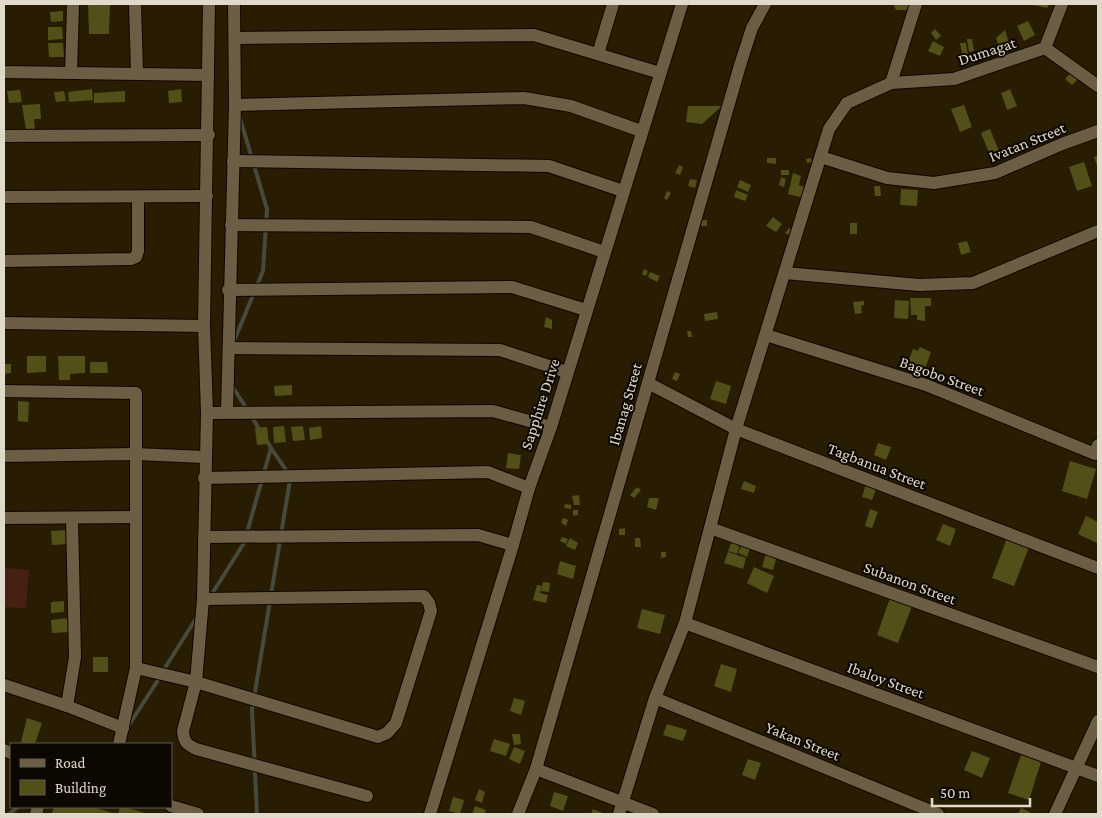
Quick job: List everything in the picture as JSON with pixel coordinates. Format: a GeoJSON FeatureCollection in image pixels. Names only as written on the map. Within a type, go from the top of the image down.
{"type":"FeatureCollection","features":[{"type":"Feature","properties":{"kind":"street"},"geometry":{"type":"LineString","coordinates":[[71,73],[73,4]]}},
{"type":"Feature","properties":{"kind":"street"},"geometry":{"type":"LineString","coordinates":[[135,4],[137,72]]}},
{"type":"Feature","properties":{"kind":"street"},"geometry":{"type":"LineString","coordinates":[[209,4],[209,135],[204,326],[207,413],[204,478],[203,599],[196,682],[183,732],[186,744],[196,749],[366,796]]}},
{"type":"Feature","properties":{"kind":"street"},"geometry":{"type":"LineString","coordinates":[[227,412],[228,290],[235,105],[234,4]]}},
{"type":"Feature","properties":{"kind":"street"},"geometry":{"type":"LineString","coordinates":[[598,54],[613,4]]}},
{"type":"Feature","properties":{"kind":"street","name":"Sapphire Drive"},"geometry":{"type":"LineString","coordinates":[[430,814],[513,545],[528,488],[551,427],[641,130],[682,4]]}},
{"type":"Feature","properties":{"kind":"street","name":"Ibanag Street"},"geometry":{"type":"LineString","coordinates":[[518,814],[536,769],[741,62],[752,28],[765,4]]}},
{"type":"Feature","properties":{"kind":"street"},"geometry":{"type":"LineString","coordinates":[[620,808],[655,698],[685,624],[736,429],[821,157],[828,129],[847,103],[891,83],[916,4]]}},
{"type":"Feature","properties":{"kind":"street"},"geometry":{"type":"LineString","coordinates":[[1062,4],[1045,48],[1098,86]]}},
{"type":"Feature","properties":{"kind":"street"},"geometry":{"type":"LineString","coordinates":[[235,38],[534,35],[660,73]]}},
{"type":"Feature","properties":{"kind":"street","name":"Dumagat"},"geometry":{"type":"LineString","coordinates":[[891,83],[954,79],[1045,48]]}},
{"type":"Feature","properties":{"kind":"street"},"geometry":{"type":"LineString","coordinates":[[4,72],[137,72],[208,75]]}},
{"type":"Feature","properties":{"kind":"street"},"geometry":{"type":"LineString","coordinates":[[235,105],[524,98],[571,106],[641,130]]}},
{"type":"Feature","properties":{"kind":"street","name":"Ivatan Street"},"geometry":{"type":"LineString","coordinates":[[821,157],[887,178],[934,183],[995,174],[1062,144],[1098,131]]}},
{"type":"Feature","properties":{"kind":"street"},"geometry":{"type":"LineString","coordinates":[[4,136],[209,135]]}},
{"type":"Feature","properties":{"kind":"street"},"geometry":{"type":"LineString","coordinates":[[233,162],[549,166],[623,191]]}},
{"type":"Feature","properties":{"kind":"street"},"geometry":{"type":"LineString","coordinates":[[4,197],[207,196]]}},
{"type":"Feature","properties":{"kind":"street"},"geometry":{"type":"LineString","coordinates":[[4,261],[131,259],[136,257],[138,251],[138,197]]}},
{"type":"Feature","properties":{"kind":"street"},"geometry":{"type":"LineString","coordinates":[[230,225],[531,228],[604,252]]}},
{"type":"Feature","properties":{"kind":"street"},"geometry":{"type":"LineString","coordinates":[[785,273],[919,285],[973,283],[1098,231]]}},
{"type":"Feature","properties":{"kind":"street"},"geometry":{"type":"LineString","coordinates":[[228,290],[512,287],[586,310]]}},
{"type":"Feature","properties":{"kind":"street"},"geometry":{"type":"LineString","coordinates":[[4,323],[204,326]]}},
{"type":"Feature","properties":{"kind":"street","name":"Bagobo Street"},"geometry":{"type":"LineString","coordinates":[[766,334],[926,385],[1095,454],[1098,445]]}},
{"type":"Feature","properties":{"kind":"street"},"geometry":{"type":"LineString","coordinates":[[229,348],[500,350],[567,372]]}},
{"type":"Feature","properties":{"kind":"street","name":"Tagbanua Street"},"geometry":{"type":"LineString","coordinates":[[648,383],[736,429],[1098,568]]}},
{"type":"Feature","properties":{"kind":"street"},"geometry":{"type":"LineString","coordinates":[[4,391],[136,393],[136,668],[119,743]]}},
{"type":"Feature","properties":{"kind":"street"},"geometry":{"type":"LineString","coordinates":[[207,413],[493,411],[551,427]]}},
{"type":"Feature","properties":{"kind":"street"},"geometry":{"type":"LineString","coordinates":[[4,456],[135,454],[205,457]]}},
{"type":"Feature","properties":{"kind":"street"},"geometry":{"type":"LineString","coordinates":[[204,478],[488,472],[528,488]]}},
{"type":"Feature","properties":{"kind":"street"},"geometry":{"type":"LineString","coordinates":[[4,518],[136,517]]}},
{"type":"Feature","properties":{"kind":"street"},"geometry":{"type":"LineString","coordinates":[[68,706],[75,657],[72,518]]}},
{"type":"Feature","properties":{"kind":"street","name":"Subanon Street"},"geometry":{"type":"LineString","coordinates":[[710,528],[1098,667]]}},
{"type":"Feature","properties":{"kind":"street"},"geometry":{"type":"LineString","coordinates":[[204,537],[478,535],[513,545]]}},
{"type":"Feature","properties":{"kind":"street"},"geometry":{"type":"LineString","coordinates":[[136,668],[196,682],[378,737],[387,733],[396,723],[431,611],[429,603],[424,596],[203,599]]}},
{"type":"Feature","properties":{"kind":"street","name":"Ibaloy Street"},"geometry":{"type":"LineString","coordinates":[[685,624],[1098,776]]}},
{"type":"Feature","properties":{"kind":"street"},"geometry":{"type":"LineString","coordinates":[[4,685],[68,706],[123,728]]}},
{"type":"Feature","properties":{"kind":"street","name":"Yakan Street"},"geometry":{"type":"LineString","coordinates":[[655,698],[938,814]]}},
{"type":"Feature","properties":{"kind":"street"},"geometry":{"type":"LineString","coordinates":[[1055,814],[1098,721]]}},
{"type":"Feature","properties":{"kind":"street"},"geometry":{"type":"LineString","coordinates":[[536,769],[620,808],[653,814]]}},
{"type":"Feature","properties":{"kind":"street"},"geometry":{"type":"LineString","coordinates":[[172,806],[198,814]]}},
{"type":"Feature","properties":{"kind":"shaded area"},"geometry":{"type":"Polygon","coordinates":[[[4,568],[29,570],[26,608],[4,607],[4,568]]]}},
{"type":"Feature","properties":{"kind":"building"},"geometry":{"type":"Polygon","coordinates":[[[88,4],[110,4],[109,34],[89,34],[88,4]]]}},
{"type":"Feature","properties":{"kind":"building"},"geometry":{"type":"Polygon","coordinates":[[[893,4],[911,4],[912,10],[896,10],[893,4]]]}},
{"type":"Feature","properties":{"kind":"building"},"geometry":{"type":"Polygon","coordinates":[[[1028,4],[1049,4],[1047,8],[1028,4]]]}},
{"type":"Feature","properties":{"kind":"building"},"geometry":{"type":"Polygon","coordinates":[[[63,11],[63,21],[51,22],[50,12],[63,11]]]}},
{"type":"Feature","properties":{"kind":"building"},"geometry":{"type":"Polygon","coordinates":[[[1028,21],[1035,35],[1024,41],[1017,26],[1028,21]]]}},
{"type":"Feature","properties":{"kind":"building"},"geometry":{"type":"Polygon","coordinates":[[[48,27],[62,27],[63,39],[48,40],[48,27]]]}},
{"type":"Feature","properties":{"kind":"building"},"geometry":{"type":"Polygon","coordinates":[[[935,29],[941,36],[936,40],[931,33],[935,29]]]}},
{"type":"Feature","properties":{"kind":"building"},"geometry":{"type":"Polygon","coordinates":[[[1005,30],[1010,47],[1001,53],[996,38],[1005,30]]]}},
{"type":"Feature","properties":{"kind":"building"},"geometry":{"type":"Polygon","coordinates":[[[967,39],[972,39],[974,51],[969,52],[967,39]]]}},
{"type":"Feature","properties":{"kind":"building"},"geometry":{"type":"Polygon","coordinates":[[[933,41],[944,47],[940,56],[928,51],[933,41]]]}},
{"type":"Feature","properties":{"kind":"building"},"geometry":{"type":"Polygon","coordinates":[[[48,43],[63,43],[64,57],[49,57],[48,43]]]}},
{"type":"Feature","properties":{"kind":"building"},"geometry":{"type":"Polygon","coordinates":[[[960,43],[966,43],[968,55],[963,58],[960,43]]]}},
{"type":"Feature","properties":{"kind":"building"},"geometry":{"type":"Polygon","coordinates":[[[1072,71],[1079,78],[1072,85],[1065,79],[1072,71]]]}},
{"type":"Feature","properties":{"kind":"building"},"geometry":{"type":"Polygon","coordinates":[[[92,89],[93,100],[69,102],[68,92],[92,89]]]}},
{"type":"Feature","properties":{"kind":"building"},"geometry":{"type":"Polygon","coordinates":[[[181,89],[182,102],[169,103],[168,91],[181,89]]]}},
{"type":"Feature","properties":{"kind":"building"},"geometry":{"type":"Polygon","coordinates":[[[1010,89],[1017,106],[1007,110],[1001,93],[1010,89]]]}},
{"type":"Feature","properties":{"kind":"building"},"geometry":{"type":"Polygon","coordinates":[[[20,90],[22,102],[9,103],[7,91],[20,90]]]}},
{"type":"Feature","properties":{"kind":"building"},"geometry":{"type":"Polygon","coordinates":[[[64,91],[66,101],[56,102],[54,92],[64,91]]]}},
{"type":"Feature","properties":{"kind":"building"},"geometry":{"type":"Polygon","coordinates":[[[125,91],[125,102],[94,103],[94,93],[125,91]]]}},
{"type":"Feature","properties":{"kind":"building"},"geometry":{"type":"Polygon","coordinates":[[[40,104],[41,119],[34,119],[35,129],[26,130],[22,105],[40,104]]]}},
{"type":"Feature","properties":{"kind":"building"},"geometry":{"type":"Polygon","coordinates":[[[964,105],[972,127],[960,132],[951,109],[964,105]]]}},
{"type":"Feature","properties":{"kind":"building"},"geometry":{"type":"Polygon","coordinates":[[[688,106],[722,106],[702,124],[686,122],[688,106]]]}},
{"type":"Feature","properties":{"kind":"building"},"geometry":{"type":"Polygon","coordinates":[[[990,129],[999,151],[990,155],[981,133],[990,129]]]}},
{"type":"Feature","properties":{"kind":"building"},"geometry":{"type":"Polygon","coordinates":[[[1098,156],[1098,168],[1094,157],[1098,156]]]}},
{"type":"Feature","properties":{"kind":"building"},"geometry":{"type":"Polygon","coordinates":[[[767,158],[776,158],[776,164],[767,163],[767,158]]]}},
{"type":"Feature","properties":{"kind":"building"},"geometry":{"type":"Polygon","coordinates":[[[811,158],[812,162],[807,163],[806,159],[811,158]]]}},
{"type":"Feature","properties":{"kind":"building"},"geometry":{"type":"Polygon","coordinates":[[[1084,162],[1092,186],[1077,191],[1069,167],[1084,162]]]}},
{"type":"Feature","properties":{"kind":"building"},"geometry":{"type":"Polygon","coordinates":[[[679,165],[683,167],[680,175],[675,173],[679,165]]]}},
{"type":"Feature","properties":{"kind":"building"},"geometry":{"type":"Polygon","coordinates":[[[781,170],[789,170],[789,175],[781,175],[781,170]]]}},
{"type":"Feature","properties":{"kind":"building"},"geometry":{"type":"Polygon","coordinates":[[[793,173],[801,176],[799,185],[805,187],[807,199],[788,194],[793,173]]]}},
{"type":"Feature","properties":{"kind":"building"},"geometry":{"type":"Polygon","coordinates":[[[781,177],[786,179],[784,187],[779,185],[781,177]]]}},
{"type":"Feature","properties":{"kind":"building"},"geometry":{"type":"Polygon","coordinates":[[[690,179],[697,180],[695,188],[688,186],[690,179]]]}},
{"type":"Feature","properties":{"kind":"building"},"geometry":{"type":"Polygon","coordinates":[[[740,180],[751,185],[748,192],[737,187],[740,180]]]}},
{"type":"Feature","properties":{"kind":"building"},"geometry":{"type":"Polygon","coordinates":[[[874,186],[880,186],[881,196],[875,196],[874,186]]]}},
{"type":"Feature","properties":{"kind":"building"},"geometry":{"type":"Polygon","coordinates":[[[901,189],[918,190],[917,206],[900,205],[901,189]]]}},
{"type":"Feature","properties":{"kind":"building"},"geometry":{"type":"Polygon","coordinates":[[[736,190],[748,195],[745,201],[734,197],[736,190]]]}},
{"type":"Feature","properties":{"kind":"building"},"geometry":{"type":"Polygon","coordinates":[[[667,191],[671,193],[667,200],[664,198],[667,191]]]}},
{"type":"Feature","properties":{"kind":"building"},"geometry":{"type":"Polygon","coordinates":[[[773,217],[782,224],[776,232],[766,226],[773,217]]]}},
{"type":"Feature","properties":{"kind":"building"},"geometry":{"type":"Polygon","coordinates":[[[700,220],[707,220],[707,226],[700,226],[700,220]]]}},
{"type":"Feature","properties":{"kind":"building"},"geometry":{"type":"Polygon","coordinates":[[[850,223],[857,223],[857,234],[850,234],[850,223]]]}},
{"type":"Feature","properties":{"kind":"building"},"geometry":{"type":"Polygon","coordinates":[[[789,228],[795,232],[792,237],[785,233],[789,228]]]}},
{"type":"Feature","properties":{"kind":"building"},"geometry":{"type":"Polygon","coordinates":[[[967,241],[971,252],[961,255],[958,243],[967,241]]]}},
{"type":"Feature","properties":{"kind":"building"},"geometry":{"type":"Polygon","coordinates":[[[644,269],[648,271],[646,276],[642,274],[644,269]]]}},
{"type":"Feature","properties":{"kind":"building"},"geometry":{"type":"Polygon","coordinates":[[[650,272],[660,276],[657,282],[648,277],[650,272]]]}},
{"type":"Feature","properties":{"kind":"building"},"geometry":{"type":"Polygon","coordinates":[[[910,298],[931,298],[931,306],[925,306],[925,321],[917,320],[917,315],[911,315],[910,298]]]}},
{"type":"Feature","properties":{"kind":"building"},"geometry":{"type":"Polygon","coordinates":[[[895,300],[909,301],[908,319],[894,318],[895,300]]]}},
{"type":"Feature","properties":{"kind":"building"},"geometry":{"type":"Polygon","coordinates":[[[864,301],[864,305],[861,306],[862,313],[855,314],[853,302],[864,301]]]}},
{"type":"Feature","properties":{"kind":"building"},"geometry":{"type":"Polygon","coordinates":[[[717,312],[718,319],[705,321],[704,314],[717,312]]]}},
{"type":"Feature","properties":{"kind":"building"},"geometry":{"type":"Polygon","coordinates":[[[546,317],[552,320],[552,329],[544,327],[546,317]]]}},
{"type":"Feature","properties":{"kind":"building"},"geometry":{"type":"Polygon","coordinates":[[[687,331],[691,331],[692,337],[688,337],[687,331]]]}},
{"type":"Feature","properties":{"kind":"building"},"geometry":{"type":"Polygon","coordinates":[[[920,347],[931,352],[925,369],[908,362],[913,349],[918,351],[920,347]]]}},
{"type":"Feature","properties":{"kind":"building"},"geometry":{"type":"Polygon","coordinates":[[[27,356],[46,356],[46,372],[27,373],[27,356]]]}},
{"type":"Feature","properties":{"kind":"building"},"geometry":{"type":"Polygon","coordinates":[[[58,356],[85,356],[85,373],[70,374],[70,380],[59,380],[58,356]]]}},
{"type":"Feature","properties":{"kind":"building"},"geometry":{"type":"Polygon","coordinates":[[[90,362],[107,362],[108,373],[90,373],[90,362]]]}},
{"type":"Feature","properties":{"kind":"building"},"geometry":{"type":"Polygon","coordinates":[[[4,364],[11,364],[11,373],[4,374],[4,364]]]}},
{"type":"Feature","properties":{"kind":"building"},"geometry":{"type":"Polygon","coordinates":[[[675,372],[680,374],[677,381],[672,379],[675,372]]]}},
{"type":"Feature","properties":{"kind":"building"},"geometry":{"type":"Polygon","coordinates":[[[716,381],[731,386],[726,404],[710,399],[716,381]]]}},
{"type":"Feature","properties":{"kind":"building"},"geometry":{"type":"Polygon","coordinates":[[[292,385],[292,395],[275,396],[274,386],[292,385]]]}},
{"type":"Feature","properties":{"kind":"building"},"geometry":{"type":"Polygon","coordinates":[[[18,401],[29,402],[28,422],[18,421],[18,401]]]}},
{"type":"Feature","properties":{"kind":"building"},"geometry":{"type":"Polygon","coordinates":[[[284,426],[286,442],[274,443],[273,427],[284,426]]]}},
{"type":"Feature","properties":{"kind":"building"},"geometry":{"type":"Polygon","coordinates":[[[303,426],[305,440],[293,441],[291,427],[303,426]]]}},
{"type":"Feature","properties":{"kind":"building"},"geometry":{"type":"Polygon","coordinates":[[[321,426],[322,438],[310,440],[309,428],[321,426]]]}},
{"type":"Feature","properties":{"kind":"building"},"geometry":{"type":"Polygon","coordinates":[[[267,427],[269,444],[257,445],[255,428],[267,427]]]}},
{"type":"Feature","properties":{"kind":"building"},"geometry":{"type":"Polygon","coordinates":[[[878,443],[891,447],[886,460],[874,455],[878,443]]]}},
{"type":"Feature","properties":{"kind":"building"},"geometry":{"type":"Polygon","coordinates":[[[508,453],[521,455],[519,469],[506,468],[508,453]]]}},
{"type":"Feature","properties":{"kind":"building"},"geometry":{"type":"Polygon","coordinates":[[[1070,461],[1096,469],[1087,499],[1062,491],[1070,461]]]}},
{"type":"Feature","properties":{"kind":"building"},"geometry":{"type":"Polygon","coordinates":[[[744,481],[756,486],[754,493],[741,489],[744,481]]]}},
{"type":"Feature","properties":{"kind":"building"},"geometry":{"type":"Polygon","coordinates":[[[867,481],[878,484],[872,500],[862,497],[867,481]]]}},
{"type":"Feature","properties":{"kind":"building"},"geometry":{"type":"Polygon","coordinates":[[[637,487],[641,490],[634,498],[630,495],[637,487]]]}},
{"type":"Feature","properties":{"kind":"building"},"geometry":{"type":"Polygon","coordinates":[[[579,495],[580,505],[574,505],[572,496],[579,495]]]}},
{"type":"Feature","properties":{"kind":"building"},"geometry":{"type":"Polygon","coordinates":[[[649,498],[659,498],[656,510],[647,507],[649,498]]]}},
{"type":"Feature","properties":{"kind":"building"},"geometry":{"type":"Polygon","coordinates":[[[565,504],[571,505],[571,509],[564,508],[565,504]]]}},
{"type":"Feature","properties":{"kind":"building"},"geometry":{"type":"Polygon","coordinates":[[[870,509],[878,512],[872,528],[865,526],[870,509]]]}},
{"type":"Feature","properties":{"kind":"building"},"geometry":{"type":"Polygon","coordinates":[[[573,510],[578,510],[578,515],[573,516],[573,510]]]}},
{"type":"Feature","properties":{"kind":"building"},"geometry":{"type":"Polygon","coordinates":[[[1086,516],[1098,522],[1097,543],[1078,534],[1086,516]]]}},
{"type":"Feature","properties":{"kind":"building"},"geometry":{"type":"Polygon","coordinates":[[[563,518],[568,520],[566,526],[561,523],[563,518]]]}},
{"type":"Feature","properties":{"kind":"building"},"geometry":{"type":"Polygon","coordinates":[[[943,524],[956,529],[950,546],[936,540],[943,524]]]}},
{"type":"Feature","properties":{"kind":"building"},"geometry":{"type":"Polygon","coordinates":[[[625,528],[625,535],[619,535],[619,529],[625,528]]]}},
{"type":"Feature","properties":{"kind":"building"},"geometry":{"type":"Polygon","coordinates":[[[67,530],[68,544],[52,545],[51,531],[67,530]]]}},
{"type":"Feature","properties":{"kind":"building"},"geometry":{"type":"Polygon","coordinates":[[[562,537],[568,539],[566,544],[560,541],[562,537]]]}},
{"type":"Feature","properties":{"kind":"building"},"geometry":{"type":"Polygon","coordinates":[[[570,538],[578,543],[575,550],[566,546],[570,538]]]}},
{"type":"Feature","properties":{"kind":"building"},"geometry":{"type":"Polygon","coordinates":[[[635,538],[640,538],[641,547],[635,547],[635,538]]]}},
{"type":"Feature","properties":{"kind":"building"},"geometry":{"type":"Polygon","coordinates":[[[1007,538],[1029,547],[1014,586],[992,578],[1007,538]]]}},
{"type":"Feature","properties":{"kind":"building"},"geometry":{"type":"Polygon","coordinates":[[[732,541],[740,544],[737,554],[728,551],[732,541]]]}},
{"type":"Feature","properties":{"kind":"building"},"geometry":{"type":"Polygon","coordinates":[[[742,543],[751,546],[747,557],[738,553],[742,543]]]}},
{"type":"Feature","properties":{"kind":"building"},"geometry":{"type":"Polygon","coordinates":[[[661,552],[666,552],[666,557],[661,558],[661,552]]]}},
{"type":"Feature","properties":{"kind":"building"},"geometry":{"type":"Polygon","coordinates":[[[728,552],[746,558],[743,569],[724,563],[728,552]]]}},
{"type":"Feature","properties":{"kind":"building"},"geometry":{"type":"Polygon","coordinates":[[[766,553],[777,556],[773,570],[762,567],[766,553]]]}},
{"type":"Feature","properties":{"kind":"building"},"geometry":{"type":"Polygon","coordinates":[[[560,561],[576,566],[573,579],[557,574],[560,561]]]}},
{"type":"Feature","properties":{"kind":"building"},"geometry":{"type":"Polygon","coordinates":[[[754,567],[774,576],[767,593],[747,583],[754,567]]]}},
{"type":"Feature","properties":{"kind":"building"},"geometry":{"type":"Polygon","coordinates":[[[543,582],[550,583],[549,592],[541,591],[543,582]]]}},
{"type":"Feature","properties":{"kind":"building"},"geometry":{"type":"Polygon","coordinates":[[[537,585],[542,586],[540,593],[548,595],[546,603],[533,600],[537,585]]]}},
{"type":"Feature","properties":{"kind":"building"},"geometry":{"type":"Polygon","coordinates":[[[890,598],[912,606],[898,643],[877,635],[890,598]]]}},
{"type":"Feature","properties":{"kind":"building"},"geometry":{"type":"Polygon","coordinates":[[[64,601],[64,612],[51,613],[51,602],[64,601]]]}},
{"type":"Feature","properties":{"kind":"building"},"geometry":{"type":"Polygon","coordinates":[[[642,609],[665,615],[660,634],[637,628],[642,609]]]}},
{"type":"Feature","properties":{"kind":"building"},"geometry":{"type":"Polygon","coordinates":[[[69,618],[71,632],[52,633],[51,620],[69,618]]]}},
{"type":"Feature","properties":{"kind":"building"},"geometry":{"type":"Polygon","coordinates":[[[93,657],[108,657],[108,672],[93,672],[93,657]]]}},
{"type":"Feature","properties":{"kind":"building"},"geometry":{"type":"Polygon","coordinates":[[[721,664],[737,669],[731,692],[714,686],[721,664]]]}},
{"type":"Feature","properties":{"kind":"building"},"geometry":{"type":"Polygon","coordinates":[[[514,698],[525,701],[521,715],[510,711],[514,698]]]}},
{"type":"Feature","properties":{"kind":"building"},"geometry":{"type":"Polygon","coordinates":[[[27,718],[42,723],[35,743],[21,742],[27,718]]]}},
{"type":"Feature","properties":{"kind":"building"},"geometry":{"type":"Polygon","coordinates":[[[667,724],[687,730],[683,741],[663,735],[667,724]]]}},
{"type":"Feature","properties":{"kind":"building"},"geometry":{"type":"Polygon","coordinates":[[[512,734],[520,734],[521,744],[514,745],[512,734]]]}},
{"type":"Feature","properties":{"kind":"building"},"geometry":{"type":"Polygon","coordinates":[[[494,739],[510,744],[506,756],[490,751],[494,739]]]}},
{"type":"Feature","properties":{"kind":"building"},"geometry":{"type":"Polygon","coordinates":[[[514,747],[525,751],[520,764],[509,759],[514,747]]]}},
{"type":"Feature","properties":{"kind":"building"},"geometry":{"type":"Polygon","coordinates":[[[972,751],[990,758],[982,778],[964,770],[972,751]]]}},
{"type":"Feature","properties":{"kind":"building"},"geometry":{"type":"Polygon","coordinates":[[[1021,755],[1041,762],[1029,800],[1008,793],[1021,755]]]}},
{"type":"Feature","properties":{"kind":"building"},"geometry":{"type":"Polygon","coordinates":[[[748,759],[761,763],[755,780],[742,775],[748,759]]]}},
{"type":"Feature","properties":{"kind":"building"},"geometry":{"type":"Polygon","coordinates":[[[479,789],[485,792],[482,803],[475,800],[479,789]]]}},
{"type":"Feature","properties":{"kind":"building"},"geometry":{"type":"Polygon","coordinates":[[[554,792],[568,796],[563,811],[550,806],[554,792]]]}},
{"type":"Feature","properties":{"kind":"building"},"geometry":{"type":"Polygon","coordinates":[[[453,797],[464,800],[460,814],[449,811],[453,797]]]}},
{"type":"Feature","properties":{"kind":"building"},"geometry":{"type":"Polygon","coordinates":[[[475,806],[486,810],[484,814],[472,814],[475,806]]]}},
{"type":"Feature","properties":{"kind":"building"},"geometry":{"type":"Polygon","coordinates":[[[54,808],[96,808],[116,814],[57,814],[52,813],[54,808]]]}},
{"type":"Feature","properties":{"kind":"building"},"geometry":{"type":"Polygon","coordinates":[[[120,808],[128,808],[148,814],[118,814],[120,808]]]}},
{"type":"Feature","properties":{"kind":"building"},"geometry":{"type":"Polygon","coordinates":[[[1021,808],[1030,812],[1029,814],[1018,814],[1021,808]]]}},
{"type":"Feature","properties":{"kind":"building"},"geometry":{"type":"Polygon","coordinates":[[[593,809],[605,814],[591,814],[593,809]]]}},
{"type":"Feature","properties":{"kind":"waterway"},"geometry":{"type":"LineString","coordinates":[[234,341],[263,271],[267,209],[240,118]]}},
{"type":"Feature","properties":{"kind":"waterway"},"geometry":{"type":"LineString","coordinates":[[232,386],[247,409]]}},
{"type":"Feature","properties":{"kind":"waterway"},"geometry":{"type":"LineString","coordinates":[[251,415],[260,431]]}},
{"type":"Feature","properties":{"kind":"waterway"},"geometry":{"type":"LineString","coordinates":[[210,597],[244,543],[271,448],[267,441]]}},
{"type":"Feature","properties":{"kind":"waterway"},"geometry":{"type":"LineString","coordinates":[[271,448],[288,473]]}},
{"type":"Feature","properties":{"kind":"waterway"},"geometry":{"type":"LineString","coordinates":[[257,814],[252,710],[290,480]]}},
{"type":"Feature","properties":{"kind":"waterway"},"geometry":{"type":"LineString","coordinates":[[163,671],[197,617]]}},
{"type":"Feature","properties":{"kind":"waterway"},"geometry":{"type":"LineString","coordinates":[[127,728],[160,677]]}},
{"type":"Feature","properties":{"kind":"waterway"},"geometry":{"type":"LineString","coordinates":[[9,814],[17,808]]}}]}
